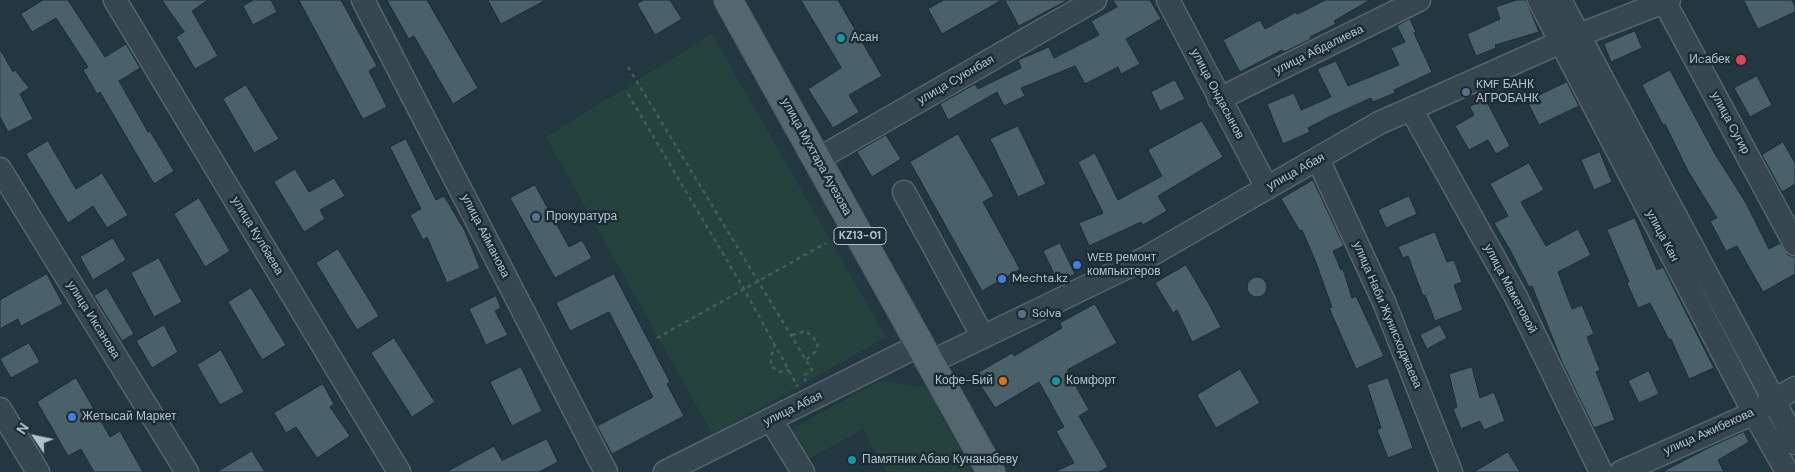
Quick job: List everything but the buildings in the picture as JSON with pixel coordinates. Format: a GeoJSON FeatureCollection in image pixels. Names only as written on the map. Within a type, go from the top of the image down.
{"type":"FeatureCollection","features":[{"type":"Feature","properties":{"kind":"main road","name":"улица Мухтара Ауезова"},"geometry":{"type":"LineString","coordinates":[[728,0],[991,472]]}},
{"type":"Feature","properties":{"kind":"street","name":"улица Кулбаева"},"geometry":{"type":"LineString","coordinates":[[115,0],[399,472]]}},
{"type":"Feature","properties":{"kind":"street","name":"улица Айманова"},"geometry":{"type":"LineString","coordinates":[[363,0],[606,472]]}},
{"type":"Feature","properties":{"kind":"street","name":"улица Суюнбая"},"geometry":{"type":"LineString","coordinates":[[818,160],[1095,0]]}},
{"type":"Feature","properties":{"kind":"street","name":"улица Ондасынов"},"geometry":{"type":"LineString","coordinates":[[1168,0],[1267,188]]}},
{"type":"Feature","properties":{"kind":"street","name":"улица Абдалиева"},"geometry":{"type":"LineString","coordinates":[[1219,99],[1419,0]]}},
{"type":"Feature","properties":{"kind":"street","name":"улица Кан"},"geometry":{"type":"LineString","coordinates":[[1539,0],[1570,39],[1774,400],[1795,442]]}},
{"type":"Feature","properties":{"kind":"street","name":"улица Кан"},"geometry":{"type":"LineString","coordinates":[[1560,0],[1570,39],[1754,413],[1788,472]]}},
{"type":"Feature","properties":{"kind":"street","name":"улица Абая"},"geometry":{"type":"LineString","coordinates":[[665,472],[810,400],[926,354],[983,337],[1144,259],[1379,123],[1570,39],[1667,1]]}},
{"type":"Feature","properties":{"kind":"street","name":"улица Сугир"},"geometry":{"type":"LineString","coordinates":[[1667,1],[1795,244]]}},
{"type":"Feature","properties":{"kind":"street","name":"улица Маметовой"},"geometry":{"type":"LineString","coordinates":[[1411,109],[1617,472]]}},
{"type":"Feature","properties":{"kind":"street","name":"улица Наби Жунисходжаева"},"geometry":{"type":"LineString","coordinates":[[1318,159],[1384,302],[1452,472]]}},
{"type":"Feature","properties":{"kind":"street","name":"улица Иксанова"},"geometry":{"type":"LineString","coordinates":[[0,169],[187,472]]}},
{"type":"Feature","properties":{"kind":"street"},"geometry":{"type":"LineString","coordinates":[[904,192],[983,337]]}},
{"type":"Feature","properties":{"kind":"street","name":"улица Ажибекова"},"geometry":{"type":"LineString","coordinates":[[1617,472],[1754,413],[1795,388]]}},
{"type":"Feature","properties":{"kind":"street"},"geometry":{"type":"LineString","coordinates":[[771,420],[803,472]]}},
{"type":"Feature","properties":{"kind":"street"},"geometry":{"type":"LineString","coordinates":[[4,423],[38,472]]}},
{"type":"Feature","properties":{"kind":"path"},"geometry":{"type":"LineString","coordinates":[[628,67],[812,370],[803,376],[810,400]]}},
{"type":"Feature","properties":{"kind":"path"},"geometry":{"type":"LineString","coordinates":[[628,94],[744,289],[789,370],[810,400]]}},
{"type":"Feature","properties":{"kind":"path"},"geometry":{"type":"LineString","coordinates":[[657,338],[826,243]]}},
{"type":"Feature","properties":{"kind":"path"},"geometry":{"type":"LineString","coordinates":[[791,336],[806,331],[818,344],[814,352],[806,360]]}},
{"type":"Feature","properties":{"kind":"path"},"geometry":{"type":"LineString","coordinates":[[775,344],[770,358],[771,366],[779,372],[789,370]]}},
{"type":"Feature","properties":{"kind":"green space"},"geometry":{"type":"Polygon","coordinates":[[[712,34],[886,337],[713,435],[546,137],[712,34]]]}},
{"type":"Feature","properties":{"kind":"green space"},"geometry":{"type":"Polygon","coordinates":[[[879,381],[926,387],[972,472],[886,472],[863,429],[802,463],[785,432],[879,381]]]}},
{"type":"Feature","properties":{"kind":"place","name":"Асан"},"geometry":{"type":"Point","coordinates":[841,38]}},
{"type":"Feature","properties":{"kind":"place","name":"Иcабек"},"geometry":{"type":"Point","coordinates":[1741,60]}},
{"type":"Feature","properties":{"kind":"place","name":"KMF БАНК АГРОБАНК"},"geometry":{"type":"Point","coordinates":[1466,92]}},
{"type":"Feature","properties":{"kind":"place","name":"Прокуратура"},"geometry":{"type":"Point","coordinates":[536,217]}},
{"type":"Feature","properties":{"kind":"place","name":"WEB ремонт компьютеров"},"geometry":{"type":"Point","coordinates":[1077,265]}},
{"type":"Feature","properties":{"kind":"place","name":"Mechta.kz"},"geometry":{"type":"Point","coordinates":[1002,279]}},
{"type":"Feature","properties":{"kind":"place","name":"Solva"},"geometry":{"type":"Point","coordinates":[1022,314]}},
{"type":"Feature","properties":{"kind":"place","name":"Кофе-Бий"},"geometry":{"type":"Point","coordinates":[1003,381]}},
{"type":"Feature","properties":{"kind":"place","name":"Комфорт"},"geometry":{"type":"Point","coordinates":[1056,381]}},
{"type":"Feature","properties":{"kind":"place","name":"Жетысай Маркет"},"geometry":{"type":"Point","coordinates":[72,417]}},
{"type":"Feature","properties":{"kind":"place","name":"Памятник Абаю Кунанабеву"},"geometry":{"type":"Point","coordinates":[852,460]}}]}
